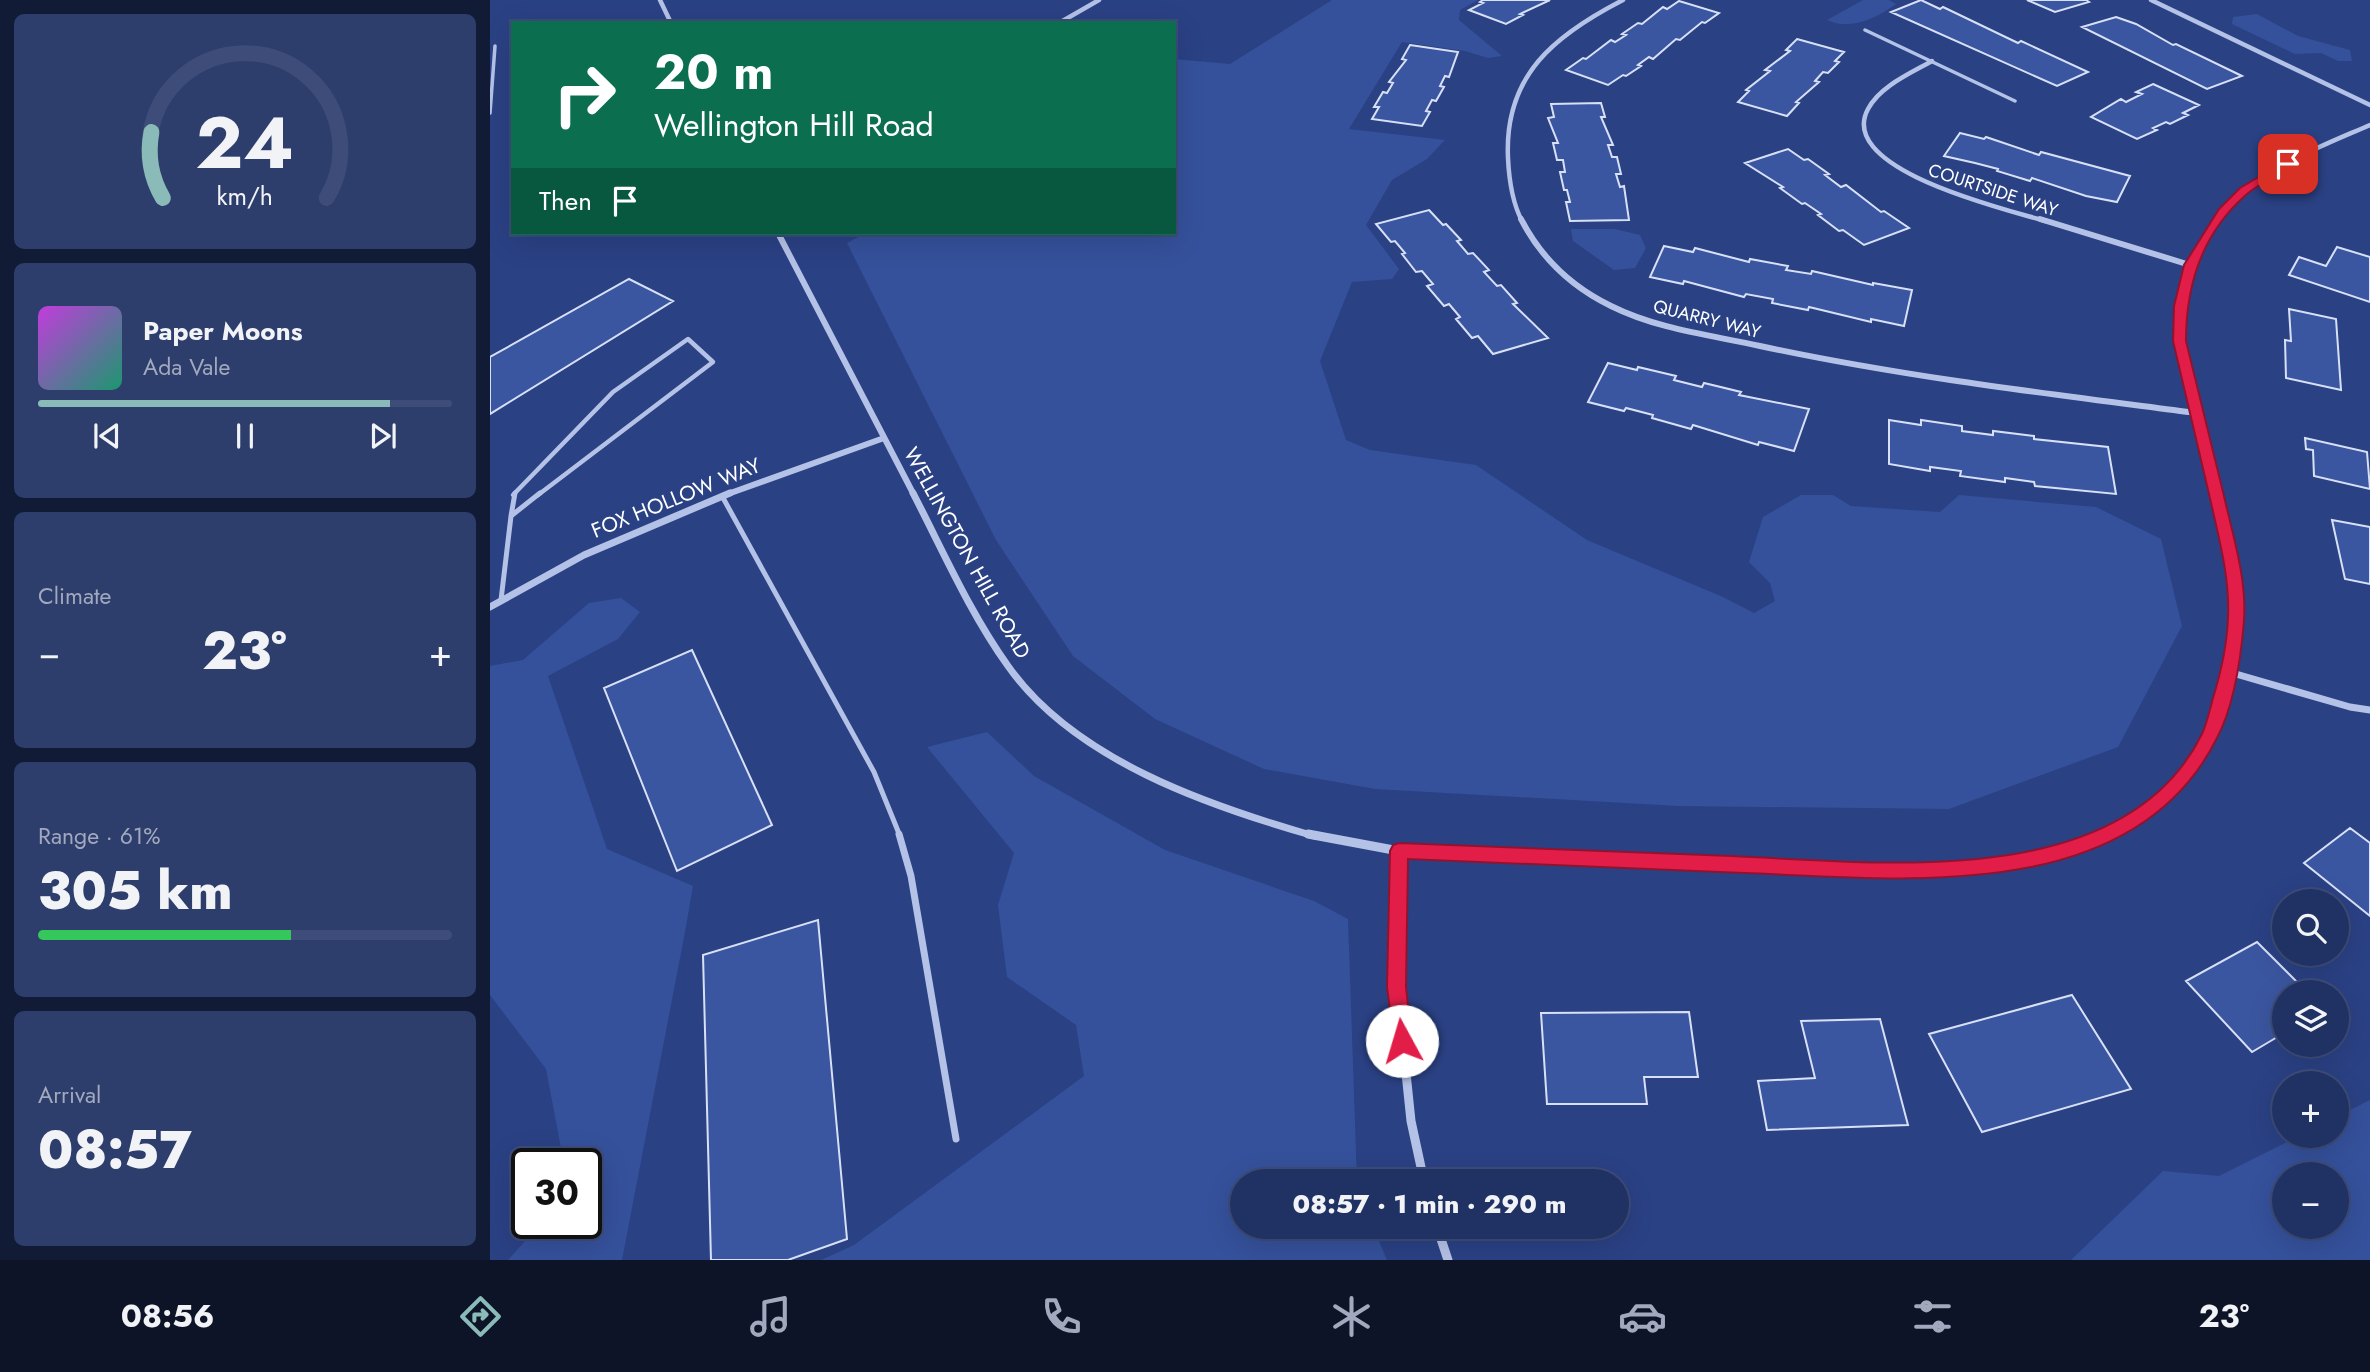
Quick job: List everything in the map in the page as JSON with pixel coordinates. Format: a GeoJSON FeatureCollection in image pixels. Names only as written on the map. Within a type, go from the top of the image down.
{"type":"FeatureCollection","features":[{"type":"Feature","properties":{"kind":"street"},"geometry":{"type":"LineString","coordinates":[[660,0],[670,21]]}},
{"type":"Feature","properties":{"kind":"street"},"geometry":{"type":"LineString","coordinates":[[1062,21],[1099,0]]}},
{"type":"Feature","properties":{"kind":"street","name":"QUARRY WAY"},"geometry":{"type":"LineString","coordinates":[[1623,0],[1566,34],[1542,53],[1527,72],[1510,109],[1507,161],[1519,219],[1542,256],[1565,276],[1596,298],[1624,312],[1664,325],[1774,350],[1938,380],[2196,413]]}},
{"type":"Feature","properties":{"kind":"street"},"geometry":{"type":"LineString","coordinates":[[2151,0],[2370,105]]}},
{"type":"Feature","properties":{"kind":"street","name":"COURTSIDE WAY"},"geometry":{"type":"LineString","coordinates":[[1932,61],[1888,86],[1865,112],[1862,124],[1866,140],[1881,156],[1904,173],[1931,187],[2190,265]]}},
{"type":"Feature","properties":{"kind":"street","name":"WELLINGTON HILL ROAD"},"geometry":{"type":"LineString","coordinates":[[779,235],[972,606],[1008,667],[1053,717],[1108,754],[1173,786],[1249,817],[1314,836],[1399,851],[1937,871],[2005,865],[2066,852],[2106,836],[2144,814],[2181,779],[2210,736],[2229,672],[2236,618],[2232,561],[2180,341],[2180,306],[2190,265],[2224,212],[2244,190],[2310,152],[2370,125]]}},
{"type":"Feature","properties":{"kind":"street","name":"FOX HOLLOW WAY"},"geometry":{"type":"LineString","coordinates":[[490,607],[616,539],[722,496],[884,438]]}},
{"type":"Feature","properties":{"kind":"street"},"geometry":{"type":"LineString","coordinates":[[2229,672],[2350,707],[2370,710]]}},
{"type":"Feature","properties":{"kind":"street"},"geometry":{"type":"LineString","coordinates":[[1399,851],[1397,987],[1410,1121],[1420,1169]]}},
{"type":"Feature","properties":{"kind":"street"},"geometry":{"type":"LineString","coordinates":[[1441,1239],[1448,1260]]}},
{"type":"Feature","properties":{"kind":"lane"},"geometry":{"type":"LineString","coordinates":[[1865,30],[2015,101]]}},
{"type":"Feature","properties":{"kind":"lane"},"geometry":{"type":"LineString","coordinates":[[490,113],[495,46]]}},
{"type":"Feature","properties":{"kind":"lane"},"geometry":{"type":"LineString","coordinates":[[501,600],[510,516],[513,495],[613,392],[688,339],[713,362],[510,516]]}},
{"type":"Feature","properties":{"kind":"lane"},"geometry":{"type":"LineString","coordinates":[[722,496],[874,772],[895,819],[911,876],[956,1139]]}},
{"type":"Feature","properties":{"kind":"shaded area"},"geometry":{"type":"Polygon","coordinates":[[[1332,0],[1478,0],[1460,10],[1459,20],[1502,56],[1488,58],[1465,51],[1402,42],[1349,129],[1445,140],[1427,159],[1392,180],[1366,225],[1399,269],[1392,279],[1352,282],[1320,361],[1346,440],[1370,450],[1476,465],[1587,540],[1723,597],[1754,613],[1775,601],[1770,583],[1749,562],[1763,517],[1801,495],[1833,495],[1851,506],[1940,512],[1959,495],[2096,507],[2161,539],[2182,626],[2118,747],[1949,809],[1678,806],[1375,789],[1264,769],[1155,719],[1073,656],[996,540],[847,243],[862,235],[1176,235],[1176,59],[1230,64],[1332,0]]]}},
{"type":"Feature","properties":{"kind":"shaded area"},"geometry":{"type":"Polygon","coordinates":[[[1863,0],[1889,0],[1896,4],[1863,21],[1845,24],[1827,20],[1863,0]]]}},
{"type":"Feature","properties":{"kind":"shaded area"},"geometry":{"type":"Polygon","coordinates":[[[2257,14],[2298,36],[2350,50],[2352,61],[2338,61],[2321,53],[2295,54],[2232,24],[2233,17],[2257,14]]]}},
{"type":"Feature","properties":{"kind":"shaded area"},"geometry":{"type":"Polygon","coordinates":[[[1571,229],[1615,229],[1640,235],[1646,248],[1635,268],[1614,270],[1573,241],[1571,229]]]}},
{"type":"Feature","properties":{"kind":"shaded area"},"geometry":{"type":"Polygon","coordinates":[[[621,598],[640,612],[618,639],[548,676],[607,849],[693,886],[622,1260],[508,1260],[527,1239],[602,1239],[602,1148],[561,1148],[546,1069],[490,995],[490,666],[523,660],[589,603],[621,598]]]}},
{"type":"Feature","properties":{"kind":"shaded area"},"geometry":{"type":"Polygon","coordinates":[[[987,732],[1034,776],[1165,850],[1314,901],[1348,919],[1357,1169],[1230,1169],[1230,1239],[1378,1239],[1387,1260],[821,1260],[854,1245],[1084,1076],[1076,1025],[1007,977],[998,905],[1014,853],[927,747],[987,732]]]}},
{"type":"Feature","properties":{"kind":"shaded area"},"geometry":{"type":"Polygon","coordinates":[[[2370,1100],[2370,1260],[2071,1260],[2163,1171],[2219,1176],[2275,1148],[2349,1148],[2349,1110],[2370,1100]]]}},
{"type":"Feature","properties":{"kind":"building"},"geometry":{"type":"Polygon","coordinates":[[[1550,0],[1506,24],[1469,10],[1483,3],[1480,2],[1550,0]]]}},
{"type":"Feature","properties":{"kind":"building"},"geometry":{"type":"Polygon","coordinates":[[[1921,0],[1940,9],[1943,7],[2018,43],[2021,41],[2088,72],[2057,86],[1891,12],[1921,0]]]}},
{"type":"Feature","properties":{"kind":"building"},"geometry":{"type":"Polygon","coordinates":[[[2027,0],[2086,0],[2089,2],[2055,12],[2027,0]]]}},
{"type":"Feature","properties":{"kind":"building"},"geometry":{"type":"Polygon","coordinates":[[[1679,1],[1719,13],[1705,23],[1702,22],[1680,40],[1676,39],[1653,59],[1649,57],[1638,65],[1641,66],[1608,85],[1566,70],[1611,40],[1615,42],[1626,35],[1622,34],[1638,23],[1642,24],[1663,7],[1667,9],[1679,1]]]}},
{"type":"Feature","properties":{"kind":"building"},"geometry":{"type":"Polygon","coordinates":[[[2116,17],[2136,24],[2173,45],[2176,44],[2242,76],[2207,89],[2082,27],[2116,17]]]}},
{"type":"Feature","properties":{"kind":"building"},"geometry":{"type":"Polygon","coordinates":[[[1797,39],[1844,52],[1835,61],[1839,62],[1828,73],[1823,72],[1815,81],[1819,82],[1796,102],[1799,103],[1787,116],[1738,102],[1749,91],[1746,90],[1770,71],[1765,70],[1790,51],[1786,50],[1797,39]]]}},
{"type":"Feature","properties":{"kind":"building"},"geometry":{"type":"Polygon","coordinates":[[[1410,45],[1458,52],[1449,77],[1445,76],[1440,86],[1444,87],[1436,101],[1432,100],[1426,111],[1430,112],[1422,126],[1372,119],[1379,107],[1374,107],[1383,92],[1387,93],[1393,83],[1389,82],[1406,60],[1402,59],[1410,45]]]}},
{"type":"Feature","properties":{"kind":"building"},"geometry":{"type":"Polygon","coordinates":[[[2153,84],[2199,105],[2183,113],[2188,115],[2170,124],[2166,122],[2153,128],[2157,130],[2137,139],[2091,117],[2121,99],[2126,102],[2142,94],[2136,92],[2153,84]]]}},
{"type":"Feature","properties":{"kind":"building"},"geometry":{"type":"Polygon","coordinates":[[[1601,103],[1605,117],[1601,117],[1613,145],[1608,145],[1612,157],[1617,157],[1621,174],[1616,174],[1620,187],[1624,186],[1629,220],[1570,221],[1566,202],[1570,202],[1560,172],[1565,172],[1563,160],[1557,160],[1553,143],[1558,143],[1548,118],[1554,117],[1551,104],[1601,103]]]}},
{"type":"Feature","properties":{"kind":"building"},"geometry":{"type":"Polygon","coordinates":[[[1960,133],[1984,139],[1986,137],[2039,155],[2041,152],[2130,176],[2117,202],[2086,196],[2032,178],[2030,181],[1997,171],[1998,169],[1944,156],[1960,133]]]}},
{"type":"Feature","properties":{"kind":"building"},"geometry":{"type":"Polygon","coordinates":[[[1788,149],[1829,174],[1825,175],[1841,187],[1846,185],[1881,212],[1884,211],[1909,228],[1864,245],[1843,230],[1839,231],[1818,215],[1821,214],[1805,203],[1802,204],[1780,188],[1783,187],[1745,163],[1788,149]]]}},
{"type":"Feature","properties":{"kind":"building"},"geometry":{"type":"Polygon","coordinates":[[[1429,210],[1461,240],[1457,241],[1468,254],[1473,253],[1489,270],[1484,272],[1497,286],[1501,285],[1517,303],[1513,304],[1548,338],[1493,354],[1478,336],[1472,338],[1456,319],[1460,317],[1449,304],[1444,306],[1427,286],[1433,284],[1422,271],[1416,272],[1395,241],[1391,242],[1376,224],[1429,210]]]}},
{"type":"Feature","properties":{"kind":"building"},"geometry":{"type":"Polygon","coordinates":[[[1664,246],[1693,252],[1695,248],[1749,262],[1750,259],[1788,266],[1786,270],[1811,274],[1812,271],[1873,285],[1912,290],[1904,326],[1871,319],[1871,322],[1809,307],[1808,310],[1772,303],[1773,299],[1746,294],[1744,297],[1684,281],[1683,284],[1650,277],[1664,246]]]}},
{"type":"Feature","properties":{"kind":"building"},"geometry":{"type":"Polygon","coordinates":[[[2337,247],[2370,257],[2370,302],[2289,275],[2299,257],[2326,266],[2337,247]]]}},
{"type":"Feature","properties":{"kind":"building"},"geometry":{"type":"Polygon","coordinates":[[[629,279],[673,301],[490,414],[490,357],[629,279]]]}},
{"type":"Feature","properties":{"kind":"building"},"geometry":{"type":"Polygon","coordinates":[[[2289,309],[2336,319],[2341,390],[2286,378],[2285,340],[2291,341],[2289,309]]]}},
{"type":"Feature","properties":{"kind":"building"},"geometry":{"type":"Polygon","coordinates":[[[1608,363],[1637,370],[1638,367],[1676,376],[1674,380],[1702,387],[1704,383],[1741,392],[1739,395],[1809,409],[1794,451],[1759,442],[1758,445],[1693,425],[1691,429],[1626,408],[1624,411],[1588,402],[1608,363]]]}},
{"type":"Feature","properties":{"kind":"building"},"geometry":{"type":"Polygon","coordinates":[[[1889,420],[1921,425],[1921,420],[1962,426],[1962,431],[1993,435],[1993,431],[2034,436],[2034,439],[2108,447],[2116,494],[2035,486],[2034,482],[2005,478],[2005,482],[1960,476],[1961,471],[1930,467],[1930,471],[1889,464],[1889,420]]]}},
{"type":"Feature","properties":{"kind":"building"},"geometry":{"type":"Polygon","coordinates":[[[2305,438],[2367,452],[2370,489],[2314,476],[2313,450],[2306,449],[2305,438]]]}},
{"type":"Feature","properties":{"kind":"building"},"geometry":{"type":"Polygon","coordinates":[[[2332,520],[2370,527],[2370,584],[2345,579],[2332,520]]]}},
{"type":"Feature","properties":{"kind":"building"},"geometry":{"type":"Polygon","coordinates":[[[692,650],[772,825],[677,871],[604,688],[692,650]]]}},
{"type":"Feature","properties":{"kind":"building"},"geometry":{"type":"Polygon","coordinates":[[[2350,828],[2370,843],[2370,916],[2349,899],[2349,889],[2336,889],[2304,863],[2350,828]]]}},
{"type":"Feature","properties":{"kind":"building"},"geometry":{"type":"Polygon","coordinates":[[[818,920],[847,1239],[788,1260],[711,1260],[703,955],[818,920]]]}},
{"type":"Feature","properties":{"kind":"building"},"geometry":{"type":"Polygon","coordinates":[[[2257,942],[2272,957],[2272,966],[2281,966],[2295,980],[2272,980],[2272,1040],[2252,1052],[2186,981],[2257,942]]]}},
{"type":"Feature","properties":{"kind":"building"},"geometry":{"type":"Polygon","coordinates":[[[2072,995],[2131,1089],[1982,1132],[1929,1034],[2072,995]]]}},
{"type":"Feature","properties":{"kind":"building"},"geometry":{"type":"Polygon","coordinates":[[[1689,1012],[1698,1077],[1644,1077],[1647,1104],[1547,1104],[1541,1013],[1689,1012]]]}},
{"type":"Feature","properties":{"kind":"building"},"geometry":{"type":"Polygon","coordinates":[[[1880,1019],[1908,1125],[1767,1130],[1758,1081],[1815,1078],[1801,1021],[1880,1019]]]}},
{"type":"Feature","properties":{"kind":"route"},"geometry":{"type":"LineString","coordinates":[[1402,1041],[1397,987],[1399,851],[1937,871],[2005,865],[2066,852],[2106,836],[2144,814],[2181,779],[2210,736],[2229,672],[2236,618],[2232,561],[2180,341],[2180,306],[2190,265],[2224,212],[2244,190],[2288,164]]}}]}
